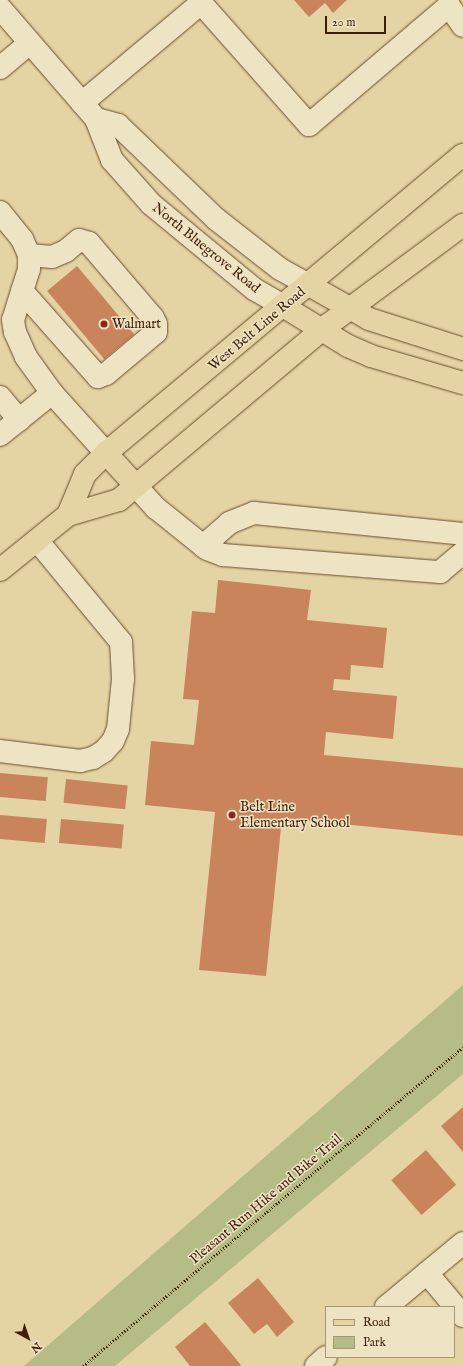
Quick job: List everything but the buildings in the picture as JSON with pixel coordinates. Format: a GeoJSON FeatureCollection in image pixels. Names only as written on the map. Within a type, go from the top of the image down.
{"type":"FeatureCollection","features":[{"type":"Feature","properties":{"kind":"main road","name":"West Belt Line Road"},"geometry":{"type":"LineString","coordinates":[[68,515],[85,474],[106,453],[463,155]]}},
{"type":"Feature","properties":{"kind":"main road","name":"West Belt Line Road"},"geometry":{"type":"LineString","coordinates":[[0,570],[68,515],[118,500],[322,330],[463,225]]}},
{"type":"Feature","properties":{"kind":"main road","name":"North Bluegrove Road"},"geometry":{"type":"LineString","coordinates":[[308,285],[369,319],[463,349]]}},
{"type":"Feature","properties":{"kind":"main road","name":"North Bluegrove Road"},"geometry":{"type":"LineString","coordinates":[[283,306],[322,330],[371,356],[463,383]]}},
{"type":"Feature","properties":{"kind":"main road"},"geometry":{"type":"LineString","coordinates":[[106,453],[136,486]]}},
{"type":"Feature","properties":{"kind":"street"},"geometry":{"type":"LineString","coordinates":[[89,111],[201,3],[309,125],[448,6],[463,26]]}},
{"type":"Feature","properties":{"kind":"street","name":"North Bluegrove Road"},"geometry":{"type":"LineString","coordinates":[[0,8],[89,111],[112,160],[151,204],[254,289],[283,306]]}},
{"type":"Feature","properties":{"kind":"street"},"geometry":{"type":"LineString","coordinates":[[0,68],[30,43]]}},
{"type":"Feature","properties":{"kind":"street","name":"North Bluegrove Road"},"geometry":{"type":"LineString","coordinates":[[89,111],[118,125],[216,219],[280,269],[308,285]]}},
{"type":"Feature","properties":{"kind":"street"},"geometry":{"type":"LineString","coordinates":[[0,212],[22,239],[29,255],[29,269],[22,291],[7,312],[15,332],[26,357],[52,392],[106,453]]}},
{"type":"Feature","properties":{"kind":"street"},"geometry":{"type":"LineString","coordinates":[[22,291],[98,377],[106,374],[156,332],[156,324],[153,318],[89,243],[78,240],[66,251],[52,257],[29,255]]}},
{"type":"Feature","properties":{"kind":"street"},"geometry":{"type":"LineString","coordinates":[[0,435],[52,392]]}},
{"type":"Feature","properties":{"kind":"street"},"geometry":{"type":"LineString","coordinates":[[0,397],[19,420]]}},
{"type":"Feature","properties":{"kind":"street"},"geometry":{"type":"LineString","coordinates":[[136,486],[156,508],[203,546],[223,556],[440,572],[463,553]]}},
{"type":"Feature","properties":{"kind":"street"},"geometry":{"type":"LineString","coordinates":[[203,546],[229,522],[254,513],[463,534]]}},
{"type":"Feature","properties":{"kind":"street"},"geometry":{"type":"LineString","coordinates":[[0,751],[80,761],[93,758],[104,751],[113,741],[118,728],[123,679],[121,642],[37,540]]}},
{"type":"Feature","properties":{"kind":"street"},"geometry":{"type":"LineString","coordinates":[[387,1306],[463,1243]]}},
{"type":"Feature","properties":{"kind":"street"},"geometry":{"type":"LineString","coordinates":[[427,1273],[455,1306]]}},
{"type":"Feature","properties":{"kind":"street"},"geometry":{"type":"LineString","coordinates":[[455,1306],[463,1316]]}},
{"type":"Feature","properties":{"kind":"path","name":"Pleasant Run Hike and Bike Trail"},"geometry":{"type":"LineString","coordinates":[[83,1366],[463,1047]]}},
{"type":"Feature","properties":{"kind":"green space"},"geometry":{"type":"Polygon","coordinates":[[[463,985],[463,1074],[115,1366],[24,1366],[463,985]]]}},
{"type":"Feature","properties":{"kind":"place","name":"Walmart"},"geometry":{"type":"Point","coordinates":[104,324]}},
{"type":"Feature","properties":{"kind":"place","name":"Belt Line Elementary School"},"geometry":{"type":"Point","coordinates":[232,815]}}]}
